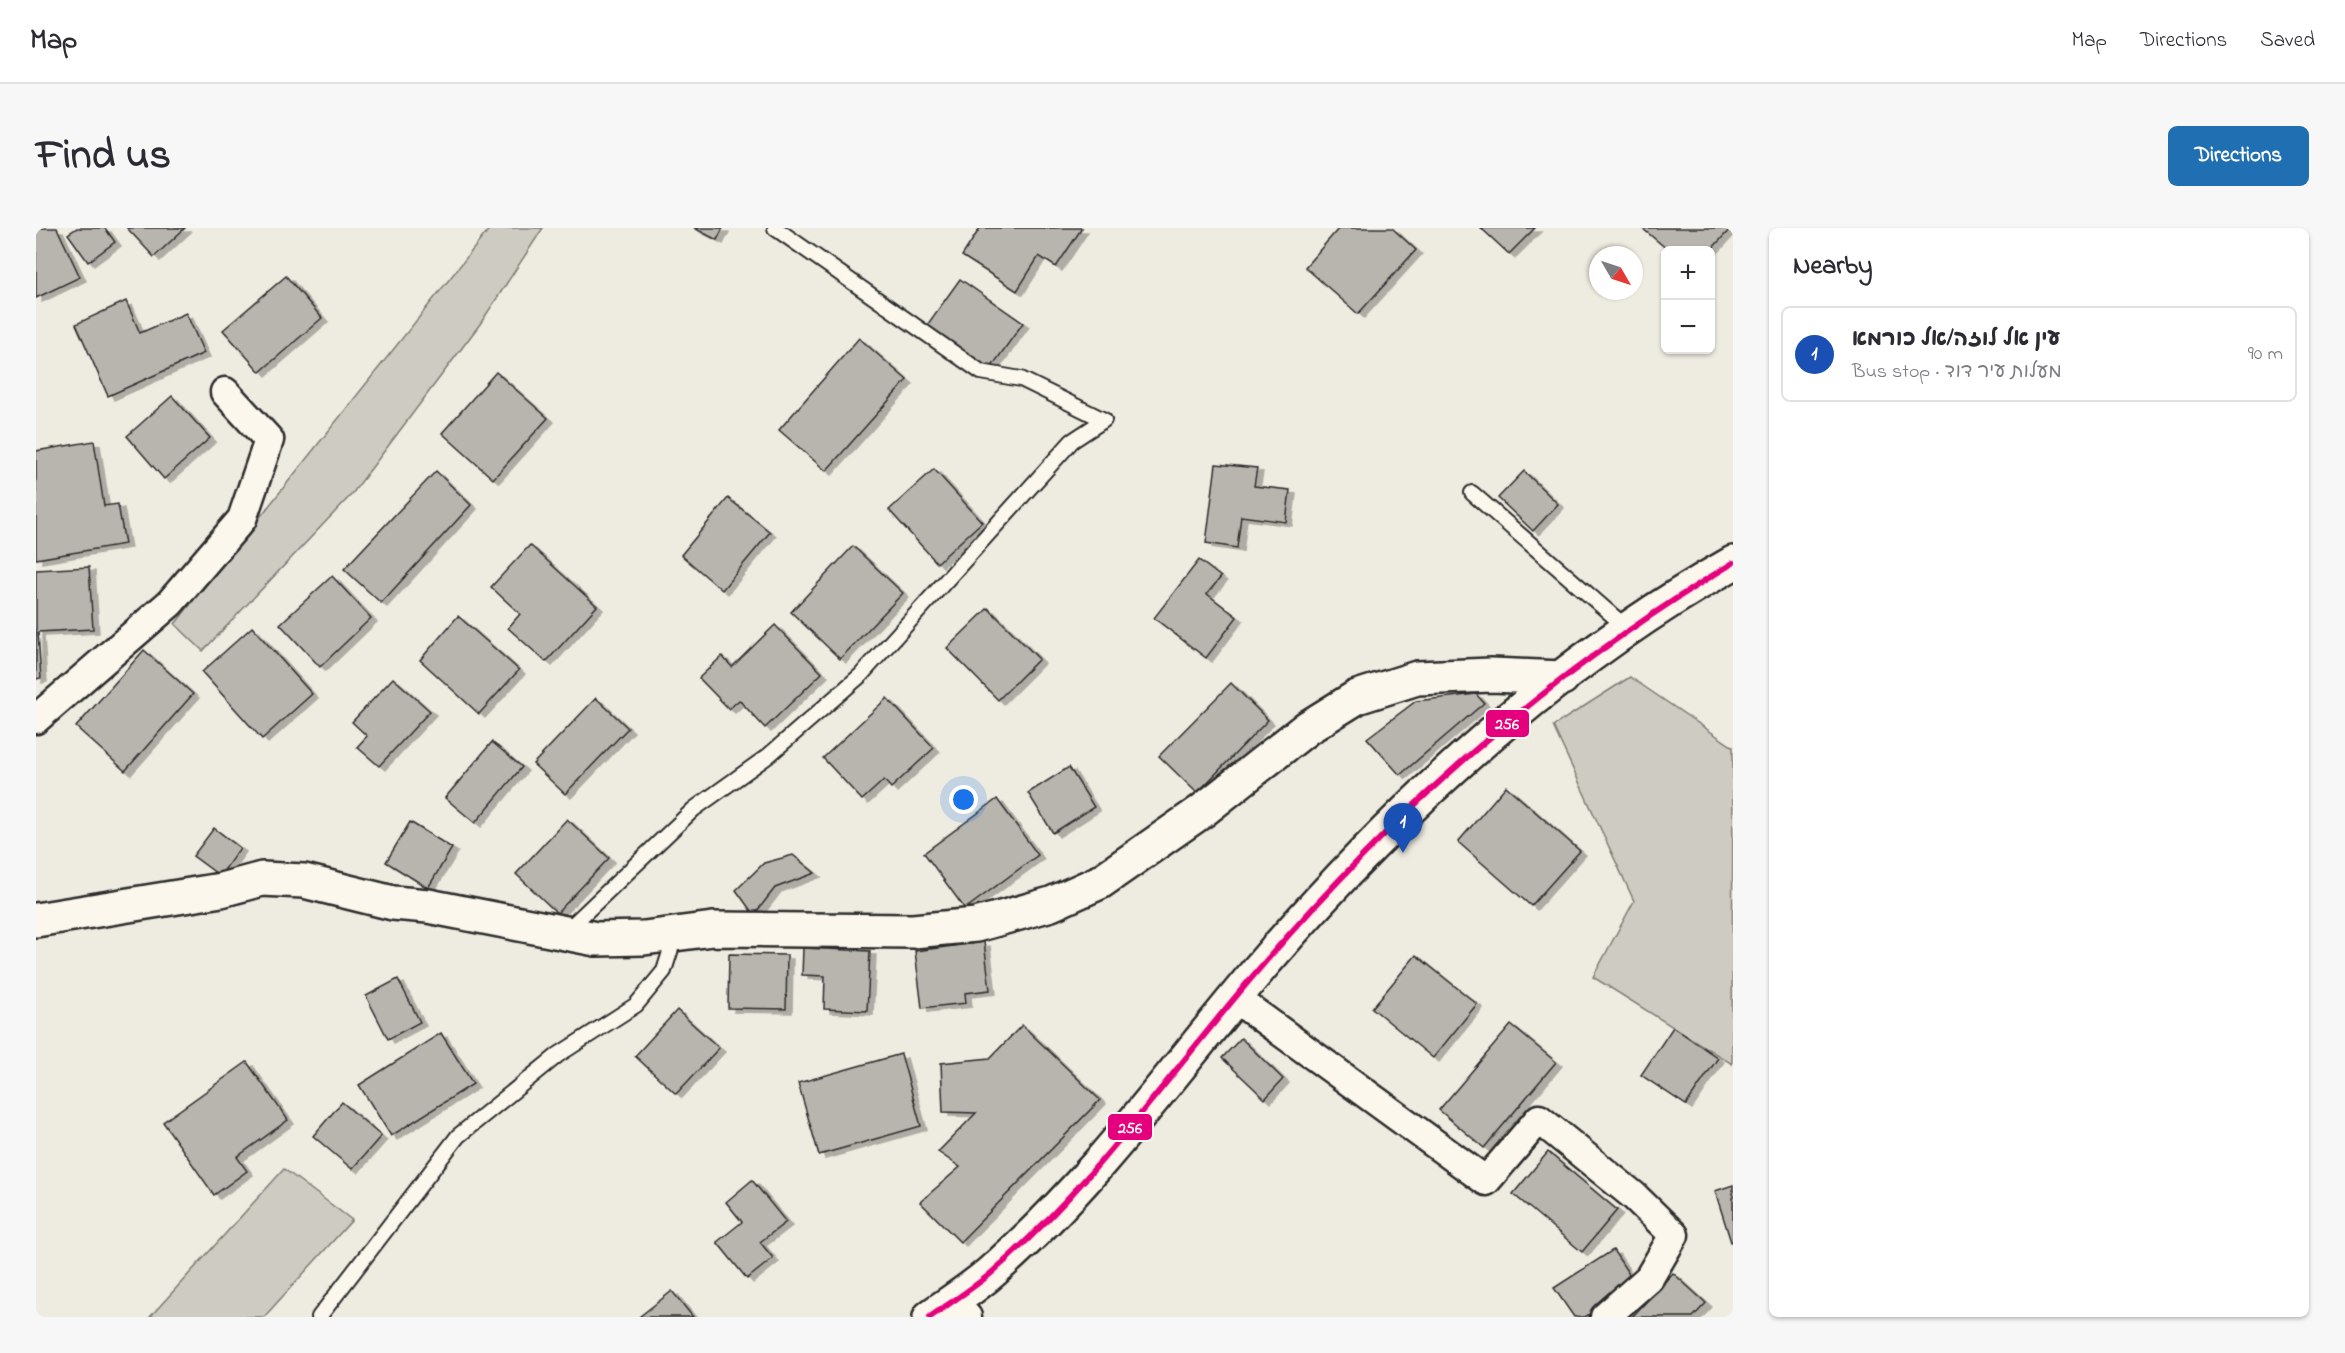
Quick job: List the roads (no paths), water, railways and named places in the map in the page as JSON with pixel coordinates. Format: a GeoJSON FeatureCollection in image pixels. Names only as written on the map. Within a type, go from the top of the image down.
{"type":"FeatureCollection","features":[{"type":"Feature","properties":{"kind":"street"},"geometry":{"type":"LineString","coordinates":[[36,719],[170,603],[242,519],[268,440],[225,392]]}},
{"type":"Feature","properties":{"kind":"street"},"geometry":{"type":"LineString","coordinates":[[950,1312],[996,1269],[1109,1154],[1265,963],[1374,844],[1454,768],[1598,649],[1733,563]]}},
{"type":"Feature","properties":{"kind":"street"},"geometry":{"type":"LineString","coordinates":[[36,920],[198,894],[262,879],[304,881],[393,903],[440,908],[596,939],[676,934],[713,928],[913,931],[976,925],[1051,904],[1100,882],[1202,811],[1307,728],[1357,697],[1417,678],[1491,675],[1562,678]]}},
{"type":"Feature","properties":{"kind":"street"},"geometry":{"type":"LineString","coordinates":[[1236,999],[1486,1181],[1539,1119],[1634,1196],[1674,1235],[1649,1278],[1605,1317]]}},
{"type":"Feature","properties":{"kind":"lane"},"geometry":{"type":"LineString","coordinates":[[563,933],[694,809],[768,756],[861,675],[1072,441],[1104,420],[1021,379],[981,372],[776,228]]}},
{"type":"Feature","properties":{"kind":"lane"},"geometry":{"type":"LineString","coordinates":[[1472,493],[1628,629]]}},
{"type":"Feature","properties":{"kind":"lane"},"geometry":{"type":"LineString","coordinates":[[319,1317],[458,1136],[558,1055],[636,1005],[664,971],[676,934]]}},
{"type":"Feature","properties":{"kind":"place","name":"עין אל לוזה/אל כורמא"},"geometry":{"type":"Point","coordinates":[1403,853]}}]}
